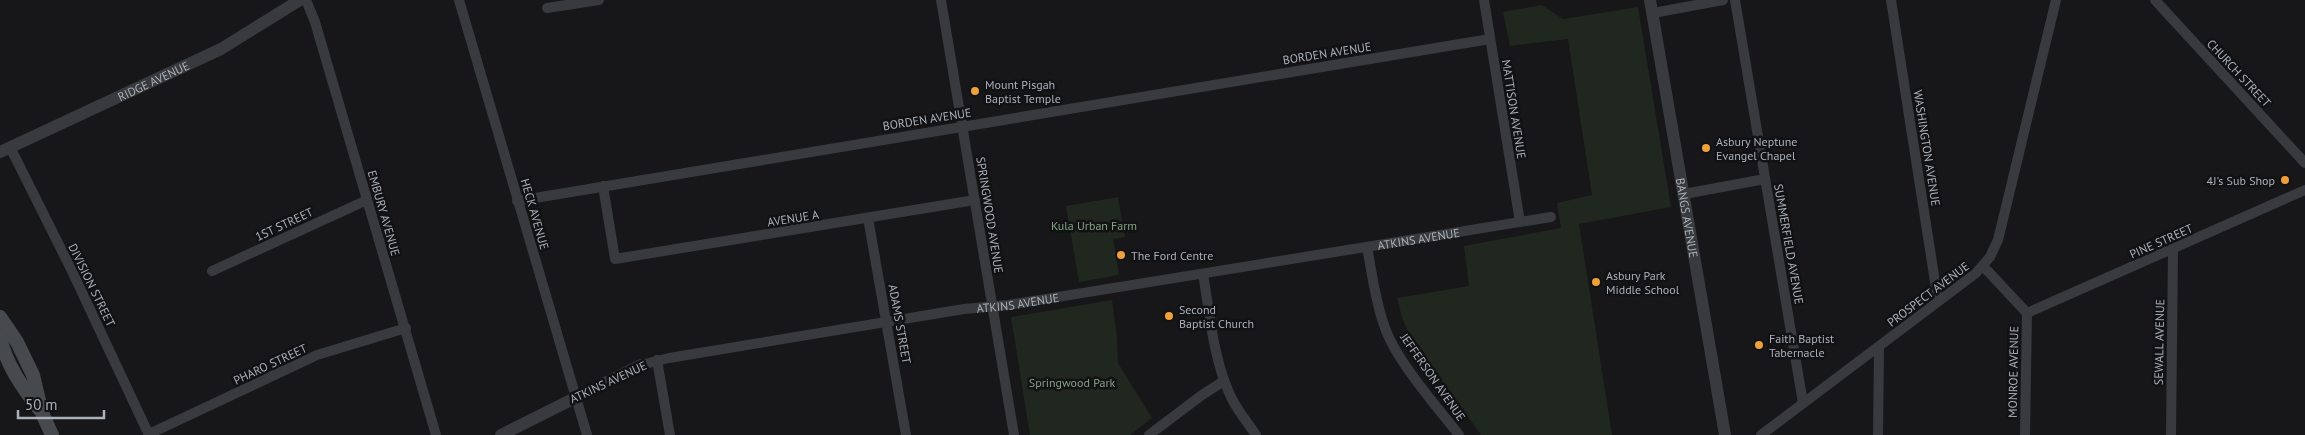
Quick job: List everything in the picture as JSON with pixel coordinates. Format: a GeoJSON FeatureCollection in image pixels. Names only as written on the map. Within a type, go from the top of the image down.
{"type":"FeatureCollection","features":[{"type":"Feature","properties":{"kind":"main road"},"geometry":{"type":"LineString","coordinates":[[0,317],[17,342],[33,376],[42,413],[52,435]]}},
{"type":"Feature","properties":{"kind":"main road"},"geometry":{"type":"LineString","coordinates":[[0,337],[2,349],[20,384],[42,413]]}},
{"type":"Feature","properties":{"kind":"street","name":"RIDGE AVENUE"},"geometry":{"type":"LineString","coordinates":[[5,149],[221,49],[300,0]]}},
{"type":"Feature","properties":{"kind":"street","name":"EMBURY AVENUE"},"geometry":{"type":"LineString","coordinates":[[306,0],[315,22],[436,435]]}},
{"type":"Feature","properties":{"kind":"street","name":"HECK AVENUE"},"geometry":{"type":"LineString","coordinates":[[459,0],[587,435]]}},
{"type":"Feature","properties":{"kind":"street"},"geometry":{"type":"LineString","coordinates":[[547,8],[599,0]]}},
{"type":"Feature","properties":{"kind":"street","name":"SPRINGWOOD AVENUE"},"geometry":{"type":"LineString","coordinates":[[941,0],[1014,435]]}},
{"type":"Feature","properties":{"kind":"street","name":"MATTISON AVENUE"},"geometry":{"type":"LineString","coordinates":[[1484,0],[1520,222]]}},
{"type":"Feature","properties":{"kind":"street"},"geometry":{"type":"LineString","coordinates":[[1652,6],[1723,0]]}},
{"type":"Feature","properties":{"kind":"street","name":"SUMMERFIELD AVENUE"},"geometry":{"type":"LineString","coordinates":[[1735,0],[1803,403]]}},
{"type":"Feature","properties":{"kind":"street","name":"WASHINGTON AVENUE"},"geometry":{"type":"LineString","coordinates":[[1890,0],[1938,301]]}},
{"type":"Feature","properties":{"kind":"street","name":"PROSPECT AVENUE"},"geometry":{"type":"LineString","coordinates":[[1761,435],[1983,266],[1998,240],[2056,0]]}},
{"type":"Feature","properties":{"kind":"street","name":"CHURCH STREET"},"geometry":{"type":"LineString","coordinates":[[2155,0],[2305,163]]}},
{"type":"Feature","properties":{"kind":"street","name":"BANGS AVENUE"},"geometry":{"type":"LineString","coordinates":[[1652,6],[1725,435]]}},
{"type":"Feature","properties":{"kind":"street","name":"BORDEN AVENUE"},"geometry":{"type":"LineString","coordinates":[[517,202],[603,186],[1490,39]]}},
{"type":"Feature","properties":{"kind":"street","name":"DIVISION STREET"},"geometry":{"type":"LineString","coordinates":[[5,149],[71,269],[149,434]]}},
{"type":"Feature","properties":{"kind":"street"},"geometry":{"type":"LineString","coordinates":[[1684,194],[1765,180]]}},
{"type":"Feature","properties":{"kind":"street","name":"AVENUE A"},"geometry":{"type":"LineString","coordinates":[[603,186],[616,260],[974,200]]}},
{"type":"Feature","properties":{"kind":"street","name":"PINE STREET"},"geometry":{"type":"LineString","coordinates":[[2027,313],[2305,190]]}},
{"type":"Feature","properties":{"kind":"street","name":"1ST STREET"},"geometry":{"type":"LineString","coordinates":[[212,271],[367,200]]}},
{"type":"Feature","properties":{"kind":"street","name":"ATKINS AVENUE"},"geometry":{"type":"LineString","coordinates":[[501,435],[640,365],[657,360],[964,309],[1203,274],[1551,217]]}},
{"type":"Feature","properties":{"kind":"street","name":"ADAMS STREET"},"geometry":{"type":"LineString","coordinates":[[868,218],[888,322],[906,435]]}},
{"type":"Feature","properties":{"kind":"street","name":"JEFFERSON AVENUE"},"geometry":{"type":"LineString","coordinates":[[1367,246],[1375,293],[1384,326],[1404,362],[1455,434]]}},
{"type":"Feature","properties":{"kind":"street","name":"SEWALL AVENUE"},"geometry":{"type":"LineString","coordinates":[[2170,435],[2173,250]]}},
{"type":"Feature","properties":{"kind":"street","name":"MONROE AVENUE"},"geometry":{"type":"LineString","coordinates":[[1983,266],[2027,313],[2024,435]]}},
{"type":"Feature","properties":{"kind":"street"},"geometry":{"type":"LineString","coordinates":[[1203,274],[1219,364],[1224,381],[1231,398],[1256,435]]}},
{"type":"Feature","properties":{"kind":"street","name":"PHARO STREET"},"geometry":{"type":"LineString","coordinates":[[149,434],[318,355],[406,328]]}},
{"type":"Feature","properties":{"kind":"street"},"geometry":{"type":"LineString","coordinates":[[1878,435],[1879,347]]}},
{"type":"Feature","properties":{"kind":"street"},"geometry":{"type":"LineString","coordinates":[[657,360],[670,435]]}},
{"type":"Feature","properties":{"kind":"street"},"geometry":{"type":"LineString","coordinates":[[1149,435],[1224,381]]}},
{"type":"Feature","properties":{"kind":"green space"},"geometry":{"type":"Polygon","coordinates":[[[1542,5],[1563,19],[1638,7],[1671,207],[1579,224],[1612,435],[1481,435],[1410,336],[1402,318],[1397,298],[1469,286],[1464,246],[1561,228],[1557,203],[1592,195],[1568,39],[1510,46],[1503,12],[1542,5]]]}},
{"type":"Feature","properties":{"kind":"green space","name":"Kula Urban Farm"},"geometry":{"type":"Polygon","coordinates":[[[1118,197],[1125,237],[1113,239],[1119,275],[1079,282],[1066,206],[1118,197]]]}},
{"type":"Feature","properties":{"kind":"green space","name":"Springwood Park"},"geometry":{"type":"Polygon","coordinates":[[[1112,300],[1118,363],[1152,418],[1130,435],[1030,435],[1011,317],[1112,300]]]}},
{"type":"Feature","properties":{"kind":"place","name":"Mount Pisgah Baptist Temple"},"geometry":{"type":"Point","coordinates":[975,91]}},
{"type":"Feature","properties":{"kind":"place","name":"Asbury Neptune Evangel Chapel"},"geometry":{"type":"Point","coordinates":[1706,148]}},
{"type":"Feature","properties":{"kind":"place","name":"4J's Sub Shop"},"geometry":{"type":"Point","coordinates":[2285,180]}},
{"type":"Feature","properties":{"kind":"place","name":"The Ford Centre"},"geometry":{"type":"Point","coordinates":[1121,255]}},
{"type":"Feature","properties":{"kind":"place","name":"Asbury Park Middle School"},"geometry":{"type":"Point","coordinates":[1596,282]}},
{"type":"Feature","properties":{"kind":"place","name":"Second Baptist Church"},"geometry":{"type":"Point","coordinates":[1169,316]}},
{"type":"Feature","properties":{"kind":"place","name":"Faith Baptist Tabernacle"},"geometry":{"type":"Point","coordinates":[1759,345]}}]}
